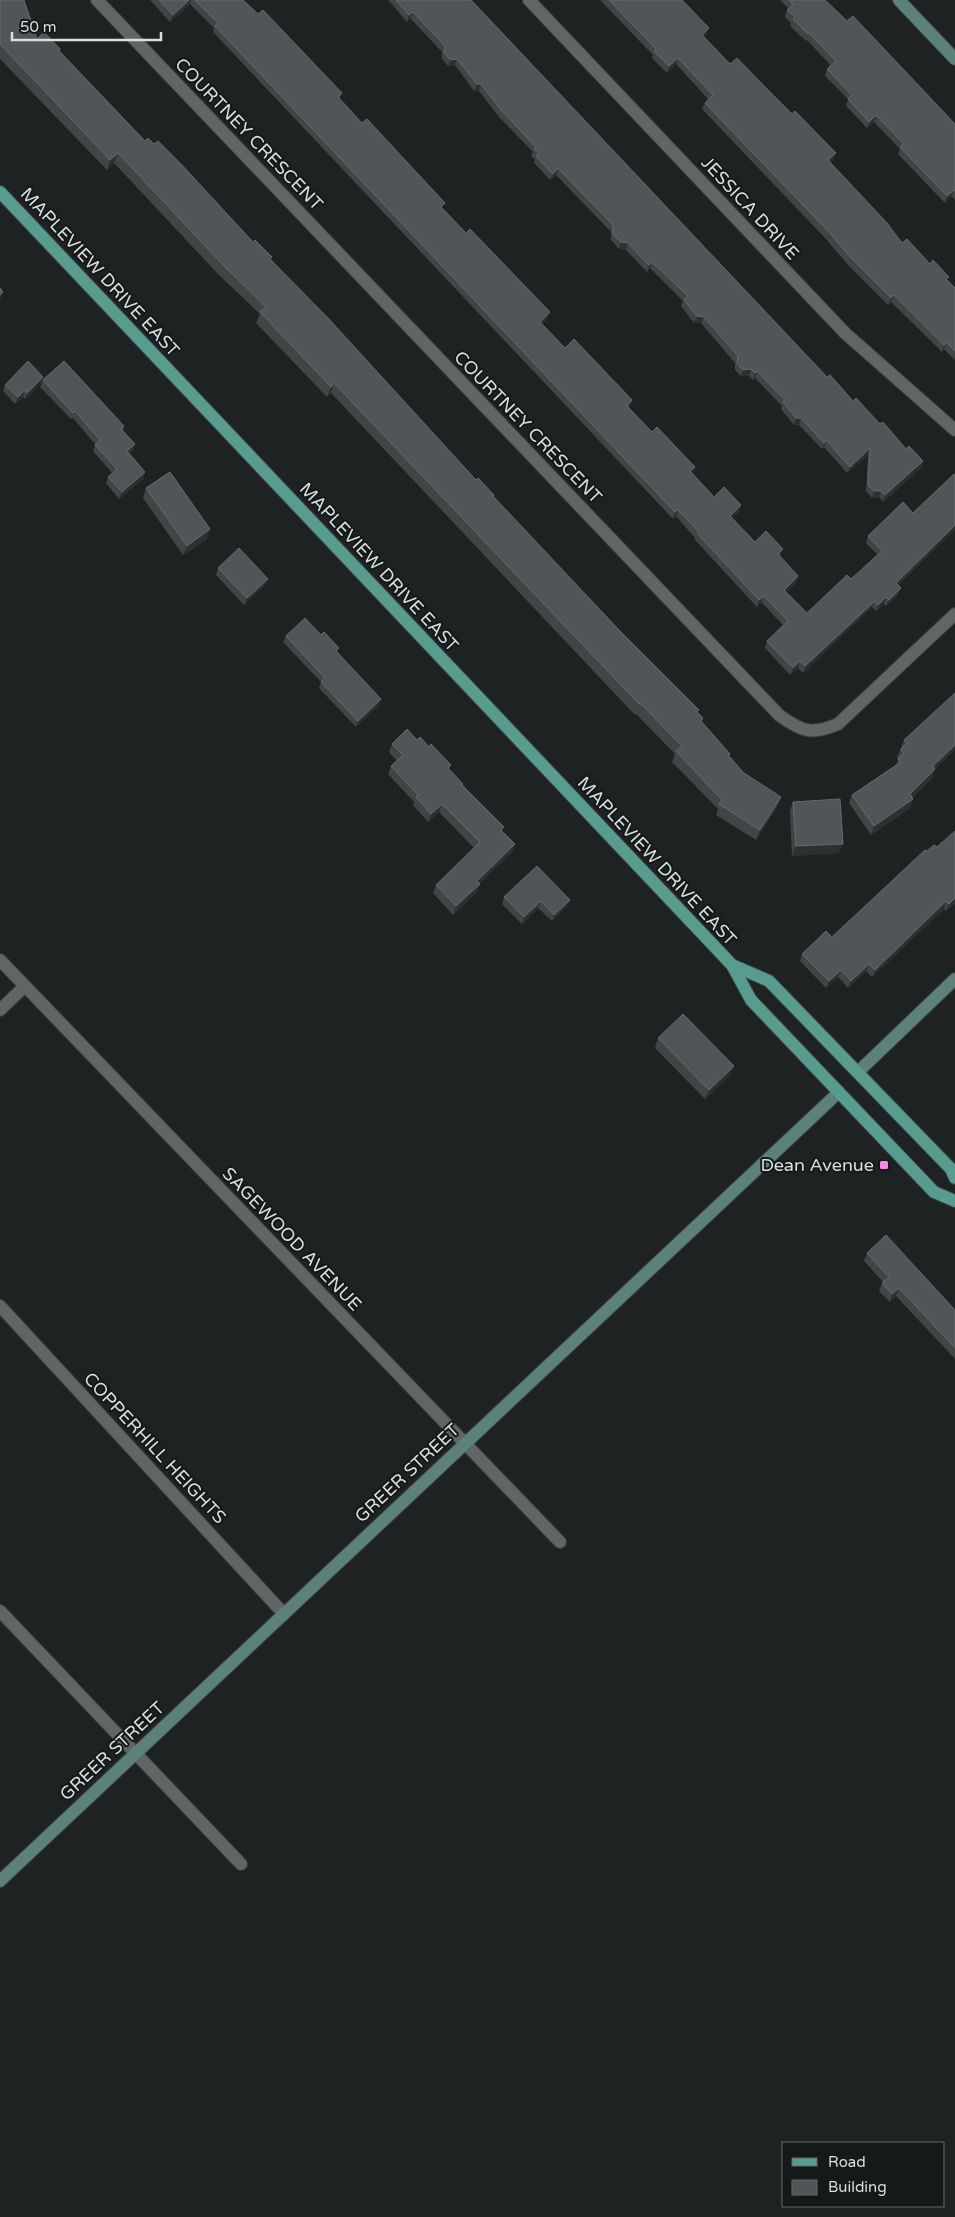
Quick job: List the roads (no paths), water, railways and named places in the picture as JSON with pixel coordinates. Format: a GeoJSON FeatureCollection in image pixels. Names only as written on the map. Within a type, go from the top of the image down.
{"type":"FeatureCollection","features":[{"type":"Feature","properties":{"kind":"main road","name":"MAPLEVIEW DRIVE EAST"},"geometry":{"type":"LineString","coordinates":[[0,192],[732,965],[751,1000],[934,1192],[955,1201]]}},
{"type":"Feature","properties":{"kind":"main road","name":"MAPLEVIEW DRIVE EAST"},"geometry":{"type":"LineString","coordinates":[[732,965],[769,981],[951,1169],[955,1178]]}},
{"type":"Feature","properties":{"kind":"street","name":"COURTNEY CRESCENT"},"geometry":{"type":"LineString","coordinates":[[97,0],[759,694],[792,725],[806,731],[822,730],[838,724],[955,614]]}},
{"type":"Feature","properties":{"kind":"street","name":"JESSICA DRIVE"},"geometry":{"type":"LineString","coordinates":[[529,0],[845,333],[955,430]]}},
{"type":"Feature","properties":{"kind":"street"},"geometry":{"type":"LineString","coordinates":[[899,0],[955,59]]}},
{"type":"Feature","properties":{"kind":"street","name":"SAGEWOOD AVENUE"},"geometry":{"type":"LineString","coordinates":[[0,960],[560,1542]]}},
{"type":"Feature","properties":{"kind":"street"},"geometry":{"type":"LineString","coordinates":[[858,1072],[955,980]]}},
{"type":"Feature","properties":{"kind":"street"},"geometry":{"type":"LineString","coordinates":[[0,1010],[25,986]]}},
{"type":"Feature","properties":{"kind":"street","name":"GREER STREET"},"geometry":{"type":"LineString","coordinates":[[0,1881],[839,1092]]}},
{"type":"Feature","properties":{"kind":"street","name":"COPPERHILL HEIGHTS"},"geometry":{"type":"LineString","coordinates":[[0,1306],[284,1614]]}},
{"type":"Feature","properties":{"kind":"street"},"geometry":{"type":"LineString","coordinates":[[0,1611],[241,1864]]}},
{"type":"Feature","properties":{"kind":"place","name":"Dean Avenue"},"geometry":{"type":"Point","coordinates":[884,1165]}}]}
